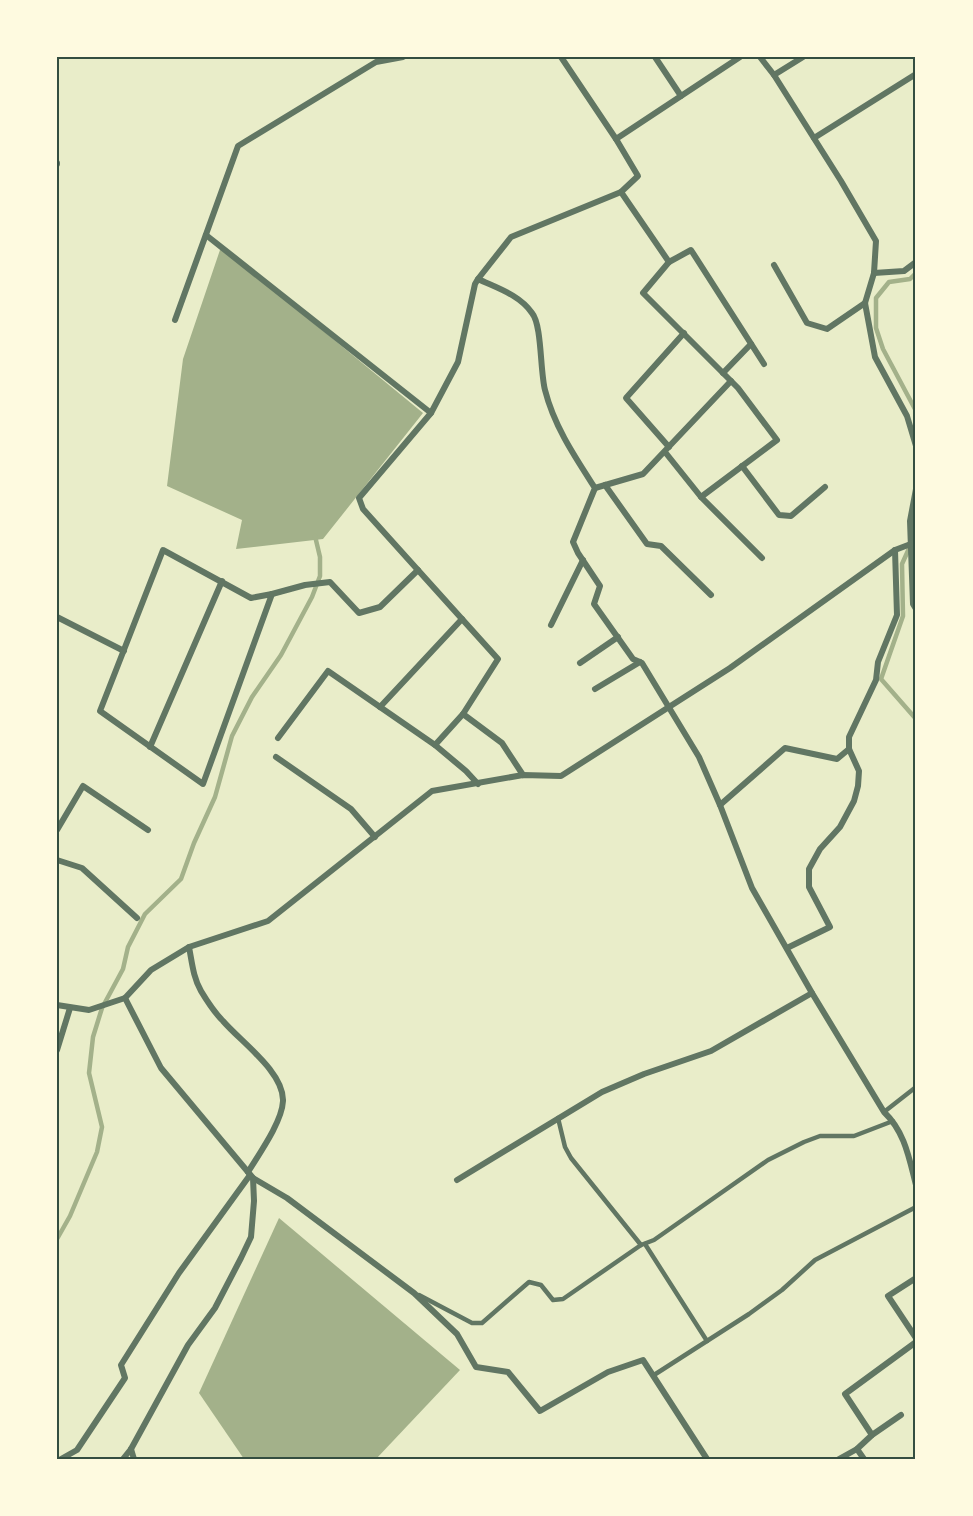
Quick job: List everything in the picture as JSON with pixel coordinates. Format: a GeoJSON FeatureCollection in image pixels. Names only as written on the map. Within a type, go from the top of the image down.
{"type":"FeatureCollection","features":[{"type":"Feature","properties":{"kind":"street"},"geometry":{"type":"LineString","coordinates":[[175,320],[238,146],[376,62],[404,57]]}},
{"type":"Feature","properties":{"kind":"street"},"geometry":{"type":"LineString","coordinates":[[435,745],[463,714],[498,659],[363,508],[359,498],[431,413],[458,362],[475,284],[511,237],[621,192],[638,176],[561,57]]}},
{"type":"Feature","properties":{"kind":"street"},"geometry":{"type":"LineString","coordinates":[[655,57],[681,96]]}},
{"type":"Feature","properties":{"kind":"street"},"geometry":{"type":"LineString","coordinates":[[616,139],[740,57]]}},
{"type":"Feature","properties":{"kind":"street"},"geometry":{"type":"LineString","coordinates":[[760,57],[814,138],[876,242],[874,273],[865,303],[875,357],[907,416],[916,446]]}},
{"type":"Feature","properties":{"kind":"street"},"geometry":{"type":"LineString","coordinates":[[774,75],[803,57]]}},
{"type":"Feature","properties":{"kind":"street"},"geometry":{"type":"LineString","coordinates":[[814,138],[916,74]]}},
{"type":"Feature","properties":{"kind":"street"},"geometry":{"type":"LineString","coordinates":[[621,192],[669,262]]}},
{"type":"Feature","properties":{"kind":"street"},"geometry":{"type":"LineString","coordinates":[[206,235],[431,413]]}},
{"type":"Feature","properties":{"kind":"street"},"geometry":{"type":"LineString","coordinates":[[701,497],[777,440],[732,381],[643,293],[669,262],[691,250],[764,364]]}},
{"type":"Feature","properties":{"kind":"street"},"geometry":{"type":"LineString","coordinates":[[874,273],[904,271],[916,262]]}},
{"type":"Feature","properties":{"kind":"street"},"geometry":{"type":"LineString","coordinates":[[774,265],[807,323],[827,330],[865,303]]}},
{"type":"Feature","properties":{"kind":"street"},"geometry":{"type":"LineString","coordinates":[[478,279],[518,298],[537,319],[541,372],[546,391],[557,423],[569,447],[595,488]]}},
{"type":"Feature","properties":{"kind":"street"},"geometry":{"type":"LineString","coordinates":[[684,333],[626,398],[701,497],[762,558]]}},
{"type":"Feature","properties":{"kind":"street"},"geometry":{"type":"LineString","coordinates":[[723,373],[751,344]]}},
{"type":"Feature","properties":{"kind":"street"},"geometry":{"type":"LineString","coordinates":[[595,488],[643,474],[732,381]]}},
{"type":"Feature","properties":{"kind":"street"},"geometry":{"type":"LineString","coordinates":[[742,466],[779,515],[791,516],[825,487]]}},
{"type":"Feature","properties":{"kind":"street"},"geometry":{"type":"LineString","coordinates":[[605,485],[647,544],[660,546],[711,595]]}},
{"type":"Feature","properties":{"kind":"street"},"geometry":{"type":"LineString","coordinates":[[595,488],[573,542],[600,586],[594,604],[633,659],[642,663],[699,757],[753,888],[812,993],[884,1112],[893,1121],[905,1141],[916,1185]]}},
{"type":"Feature","properties":{"kind":"street"},"geometry":{"type":"LineString","coordinates":[[916,489],[910,521],[914,543],[913,604],[916,609]]}},
{"type":"Feature","properties":{"kind":"street"},"geometry":{"type":"LineString","coordinates":[[57,1005],[89,1010],[125,998],[151,970],[189,946],[268,921],[432,791],[523,775],[561,776],[730,668],[895,550],[914,543]]}},
{"type":"Feature","properties":{"kind":"street"},"geometry":{"type":"LineString","coordinates":[[272,594],[203,784],[99,711],[163,550],[251,598],[305,585],[330,582],[359,613],[380,607],[418,570]]}},
{"type":"Feature","properties":{"kind":"street"},"geometry":{"type":"LineString","coordinates":[[787,948],[830,927],[808,887],[809,869],[820,849],[840,827],[854,801],[859,771],[849,749],[849,737],[876,680],[878,662],[897,615],[895,550]]}},
{"type":"Feature","properties":{"kind":"street"},"geometry":{"type":"LineString","coordinates":[[551,625],[583,560]]}},
{"type":"Feature","properties":{"kind":"street"},"geometry":{"type":"LineString","coordinates":[[150,747],[222,581]]}},
{"type":"Feature","properties":{"kind":"street"},"geometry":{"type":"LineString","coordinates":[[57,617],[124,651]]}},
{"type":"Feature","properties":{"kind":"street"},"geometry":{"type":"LineString","coordinates":[[380,707],[462,619]]}},
{"type":"Feature","properties":{"kind":"street"},"geometry":{"type":"LineString","coordinates":[[580,663],[618,638]]}},
{"type":"Feature","properties":{"kind":"street"},"geometry":{"type":"LineString","coordinates":[[596,689],[640,662]]}},
{"type":"Feature","properties":{"kind":"street"},"geometry":{"type":"LineString","coordinates":[[278,738],[328,670],[435,745],[478,784]]}},
{"type":"Feature","properties":{"kind":"street"},"geometry":{"type":"LineString","coordinates":[[463,714],[502,743],[523,775]]}},
{"type":"Feature","properties":{"kind":"street"},"geometry":{"type":"LineString","coordinates":[[720,805],[785,748],[837,759],[849,749]]}},
{"type":"Feature","properties":{"kind":"street"},"geometry":{"type":"LineString","coordinates":[[276,757],[351,809],[375,837]]}},
{"type":"Feature","properties":{"kind":"street"},"geometry":{"type":"LineString","coordinates":[[57,830],[82,786],[148,830]]}},
{"type":"Feature","properties":{"kind":"street"},"geometry":{"type":"LineString","coordinates":[[57,860],[82,868],[137,918]]}},
{"type":"Feature","properties":{"kind":"street"},"geometry":{"type":"LineString","coordinates":[[61,1459],[77,1450],[125,1378],[121,1365],[179,1273],[250,1175],[277,1121],[283,1101],[278,1083],[268,1068],[222,1020],[201,992],[194,974],[189,946]]}},
{"type":"Feature","properties":{"kind":"street"},"geometry":{"type":"LineString","coordinates":[[457,1180],[602,1092],[644,1074],[711,1051],[812,993]]}},
{"type":"Feature","properties":{"kind":"street"},"geometry":{"type":"LineString","coordinates":[[125,998],[161,1068],[250,1175],[287,1198],[414,1293],[457,1334],[476,1366],[508,1372],[540,1411],[608,1372],[643,1360],[707,1459]]}},
{"type":"Feature","properties":{"kind":"street"},"geometry":{"type":"LineString","coordinates":[[57,1050],[70,1008]]}},
{"type":"Feature","properties":{"kind":"street"},"geometry":{"type":"LineString","coordinates":[[123,1459],[188,1345],[215,1308],[251,1237],[254,1201],[250,1175]]}},
{"type":"Feature","properties":{"kind":"street"},"geometry":{"type":"LineString","coordinates":[[872,1435],[845,1394],[916,1340],[888,1296],[916,1278]]}},
{"type":"Feature","properties":{"kind":"street"},"geometry":{"type":"LineString","coordinates":[[839,1459],[857,1449],[872,1435],[902,1414]]}},
{"type":"Feature","properties":{"kind":"street"},"geometry":{"type":"LineString","coordinates":[[130,1449],[134,1459]]}},
{"type":"Feature","properties":{"kind":"street"},"geometry":{"type":"LineString","coordinates":[[857,1449],[864,1459]]}},
{"type":"Feature","properties":{"kind":"lane"},"geometry":{"type":"LineString","coordinates":[[884,1112],[916,1087]]}},
{"type":"Feature","properties":{"kind":"lane"},"geometry":{"type":"LineString","coordinates":[[558,1118],[565,1147],[571,1158],[643,1244],[707,1341]]}},
{"type":"Feature","properties":{"kind":"lane"},"geometry":{"type":"LineString","coordinates":[[414,1293],[472,1323],[482,1323],[529,1282],[541,1285],[553,1300],[563,1299],[643,1244],[654,1240],[768,1160],[804,1142],[820,1137],[854,1136],[893,1121]]}},
{"type":"Feature","properties":{"kind":"lane"},"geometry":{"type":"LineString","coordinates":[[654,1375],[782,1290],[814,1260],[916,1207]]}},
{"type":"Feature","properties":{"kind":"shaded area"},"geometry":{"type":"Polygon","coordinates":[[[221,247],[423,413],[323,539],[236,549],[242,520],[167,486],[183,359],[221,247]]]}},
{"type":"Feature","properties":{"kind":"shaded area"},"geometry":{"type":"Polygon","coordinates":[[[279,1218],[460,1370],[376,1459],[244,1459],[199,1393],[279,1218]]]}},
{"type":"Feature","properties":{"kind":"waterway"},"geometry":{"type":"LineString","coordinates":[[916,273],[910,279],[889,282],[876,298],[876,328],[883,349],[916,411]]}},
{"type":"Feature","properties":{"kind":"waterway"},"geometry":{"type":"LineString","coordinates":[[916,533],[902,564],[903,616],[881,679],[916,719]]}},
{"type":"Feature","properties":{"kind":"waterway"},"geometry":{"type":"LineString","coordinates":[[57,1239],[70,1216],[97,1152],[102,1127],[89,1073],[93,1037],[102,1008],[123,969],[128,947],[145,914],[181,879],[215,797],[232,736],[252,697],[281,655],[312,597],[320,576],[320,557],[315,536]]}}]}
